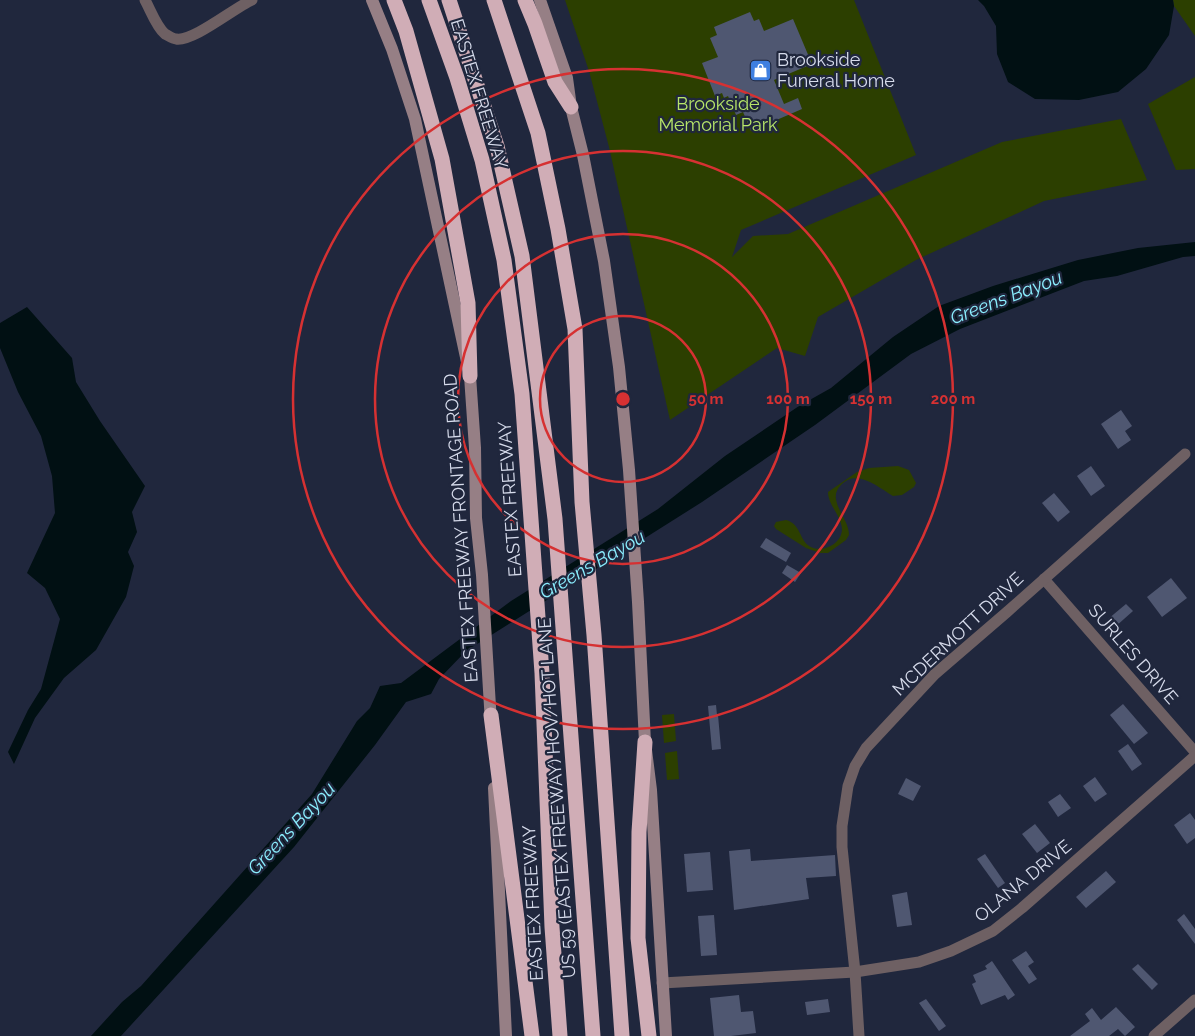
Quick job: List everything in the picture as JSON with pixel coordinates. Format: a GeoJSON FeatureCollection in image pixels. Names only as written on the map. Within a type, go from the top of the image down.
{"type":"FeatureCollection","features":[{"type":"Feature","properties":{"kind":"highway"},"geometry":{"type":"LineString","coordinates":[[394,0],[406,30],[442,159],[468,303],[470,376]]}},
{"type":"Feature","properties":{"kind":"highway","name":"EASTEX FREEWAY"},"geometry":{"type":"LineString","coordinates":[[429,0],[482,160],[504,260],[522,394],[542,673],[552,927],[560,1036]]}},
{"type":"Feature","properties":{"kind":"highway","name":"US 59 (EASTEX FREEWAY) HOV/HOT LANE"},"geometry":{"type":"LineString","coordinates":[[449,0],[496,146],[522,256],[555,519],[593,1036]]}},
{"type":"Feature","properties":{"kind":"highway"},"geometry":{"type":"LineString","coordinates":[[494,0],[538,134],[558,229],[575,329],[582,502],[594,635],[622,1036]]}},
{"type":"Feature","properties":{"kind":"highway"},"geometry":{"type":"LineString","coordinates":[[525,0],[555,82],[571,108]]}},
{"type":"Feature","properties":{"kind":"highway"},"geometry":{"type":"LineString","coordinates":[[490,715],[532,1036]]}},
{"type":"Feature","properties":{"kind":"highway"},"geometry":{"type":"LineString","coordinates":[[645,742],[639,832],[638,938],[648,1036]]}},
{"type":"Feature","properties":{"kind":"main road","name":"EASTEX FREEWAY FRONTAGE ROAD"},"geometry":{"type":"LineString","coordinates":[[372,0],[392,49],[415,119],[470,376],[475,448],[476,518],[482,575],[506,1036]]}},
{"type":"Feature","properties":{"kind":"main road"},"geometry":{"type":"LineString","coordinates":[[540,0],[567,78],[571,108],[583,155],[604,260],[619,367],[629,470],[645,742],[651,790],[666,1036]]}},
{"type":"Feature","properties":{"kind":"street"},"geometry":{"type":"LineString","coordinates":[[146,0],[156,22],[165,33],[176,39],[193,36],[252,0]]}},
{"type":"Feature","properties":{"kind":"street","name":"MCDERMOTT DRIVE"},"geometry":{"type":"LineString","coordinates":[[859,1036],[855,972],[842,847],[848,786],[866,748],[935,674],[1185,454]]}},
{"type":"Feature","properties":{"kind":"street","name":"SURLES DRIVE"},"geometry":{"type":"LineString","coordinates":[[1044,579],[1195,752]]}},
{"type":"Feature","properties":{"kind":"street","name":"OLANA DRIVE"},"geometry":{"type":"LineString","coordinates":[[662,983],[855,972],[919,962],[952,951],[993,931],[1022,908],[1195,756]]}},
{"type":"Feature","properties":{"kind":"street"},"geometry":{"type":"LineString","coordinates":[[1154,1036],[1195,1000]]}},
{"type":"Feature","properties":{"kind":"green space","name":"Brookside Memorial Park"},"geometry":{"type":"Polygon","coordinates":[[[565,0],[854,0],[916,155],[741,230],[732,257],[753,236],[788,234],[1002,142],[1121,119],[1147,180],[1044,201],[916,260],[818,317],[805,356],[777,348],[670,420],[609,147],[589,71],[565,0]]]}},
{"type":"Feature","properties":{"kind":"green space"},"geometry":{"type":"Polygon","coordinates":[[[1173,0],[1195,0],[1195,36],[1174,6],[1173,0]]]}},
{"type":"Feature","properties":{"kind":"green space"},"geometry":{"type":"Polygon","coordinates":[[[1195,77],[1195,169],[1176,170],[1148,104],[1195,77]]]}},
{"type":"Feature","properties":{"kind":"green space"},"geometry":{"type":"Polygon","coordinates":[[[898,466],[909,470],[916,483],[914,487],[902,495],[893,496],[874,484],[854,478],[847,480],[837,490],[836,499],[849,530],[849,535],[846,540],[828,553],[820,553],[806,548],[774,526],[776,522],[786,520],[795,525],[803,540],[809,546],[820,549],[830,546],[839,539],[842,529],[828,492],[857,472],[869,468],[898,466]]]}},
{"type":"Feature","properties":{"kind":"green space"},"geometry":{"type":"Polygon","coordinates":[[[674,714],[676,741],[664,743],[662,715],[674,714]]]}},
{"type":"Feature","properties":{"kind":"green space"},"geometry":{"type":"Polygon","coordinates":[[[677,751],[679,779],[667,780],[665,753],[677,751]]]}},
{"type":"Feature","properties":{"kind":"water"},"geometry":{"type":"Polygon","coordinates":[[[978,0],[1173,0],[1174,6],[1169,35],[1146,69],[1118,92],[1079,100],[1035,99],[1008,82],[997,54],[996,26],[984,6],[978,0]]]}},
{"type":"Feature","properties":{"kind":"water","name":"Greens Bayou"},"geometry":{"type":"Polygon","coordinates":[[[1195,242],[1195,256],[1183,257],[1117,276],[1084,281],[960,329],[911,354],[815,425],[702,502],[466,651],[439,679],[431,694],[406,702],[375,745],[294,847],[121,1036],[91,1036],[122,1002],[141,986],[312,794],[357,721],[370,708],[380,686],[401,683],[511,601],[658,509],[725,456],[799,406],[831,388],[893,337],[939,306],[993,286],[1078,260],[1138,248],[1195,242]]]}},
{"type":"Feature","properties":{"kind":"water"},"geometry":{"type":"Polygon","coordinates":[[[27,307],[72,358],[76,382],[100,421],[145,486],[132,512],[137,532],[128,552],[134,566],[126,597],[96,650],[64,678],[35,718],[14,764],[8,752],[28,710],[41,689],[60,619],[45,588],[27,573],[55,513],[52,476],[41,436],[18,392],[0,348],[0,323],[27,307]]]}},
{"type":"Feature","properties":{"kind":"building","name":"Brookside Funeral Home"},"geometry":{"type":"Polygon","coordinates":[[[750,12],[754,21],[759,19],[764,31],[793,19],[812,64],[774,80],[784,104],[798,98],[802,109],[751,131],[743,112],[736,115],[728,96],[724,98],[722,93],[715,96],[702,63],[718,57],[710,38],[717,35],[714,27],[750,12]]]}},
{"type":"Feature","properties":{"kind":"building"},"geometry":{"type":"Polygon","coordinates":[[[1121,410],[1132,426],[1125,431],[1131,440],[1118,449],[1101,424],[1121,410]]]}},
{"type":"Feature","properties":{"kind":"building"},"geometry":{"type":"Polygon","coordinates":[[[1091,466],[1105,486],[1091,496],[1077,476],[1091,466]]]}},
{"type":"Feature","properties":{"kind":"building"},"geometry":{"type":"Polygon","coordinates":[[[1054,493],[1070,512],[1058,522],[1042,503],[1054,493]]]}},
{"type":"Feature","properties":{"kind":"building"},"geometry":{"type":"Polygon","coordinates":[[[766,538],[791,553],[786,562],[760,547],[766,538]]]}},
{"type":"Feature","properties":{"kind":"building"},"geometry":{"type":"Polygon","coordinates":[[[787,565],[801,573],[795,582],[782,573],[787,565]]]}},
{"type":"Feature","properties":{"kind":"building"},"geometry":{"type":"Polygon","coordinates":[[[1171,578],[1187,598],[1162,617],[1147,597],[1171,578]]]}},
{"type":"Feature","properties":{"kind":"building"},"geometry":{"type":"Polygon","coordinates":[[[1126,604],[1133,611],[1115,627],[1108,619],[1126,604]]]}},
{"type":"Feature","properties":{"kind":"building"},"geometry":{"type":"Polygon","coordinates":[[[1123,704],[1148,733],[1134,744],[1110,715],[1123,704]]]}},
{"type":"Feature","properties":{"kind":"building"},"geometry":{"type":"Polygon","coordinates":[[[716,705],[721,749],[712,750],[708,706],[716,705]]]}},
{"type":"Feature","properties":{"kind":"building"},"geometry":{"type":"Polygon","coordinates":[[[1128,744],[1142,764],[1132,771],[1118,751],[1128,744]]]}},
{"type":"Feature","properties":{"kind":"building"},"geometry":{"type":"Polygon","coordinates":[[[1095,777],[1107,794],[1095,802],[1083,786],[1095,777]]]}},
{"type":"Feature","properties":{"kind":"building"},"geometry":{"type":"Polygon","coordinates":[[[906,778],[921,786],[913,801],[898,794],[906,778]]]}},
{"type":"Feature","properties":{"kind":"building"},"geometry":{"type":"Polygon","coordinates":[[[1060,794],[1071,808],[1058,817],[1048,802],[1060,794]]]}},
{"type":"Feature","properties":{"kind":"building"},"geometry":{"type":"Polygon","coordinates":[[[1190,813],[1195,820],[1195,838],[1187,844],[1174,825],[1190,813]]]}},
{"type":"Feature","properties":{"kind":"building"},"geometry":{"type":"Polygon","coordinates":[[[1035,824],[1050,843],[1037,853],[1022,834],[1035,824]]]}},
{"type":"Feature","properties":{"kind":"building"},"geometry":{"type":"Polygon","coordinates":[[[750,849],[751,861],[835,855],[836,876],[806,878],[809,899],[734,910],[729,851],[750,849]]]}},
{"type":"Feature","properties":{"kind":"building"},"geometry":{"type":"Polygon","coordinates":[[[710,852],[713,890],[687,892],[684,854],[710,852]]]}},
{"type":"Feature","properties":{"kind":"building"},"geometry":{"type":"Polygon","coordinates":[[[985,854],[1005,883],[998,888],[977,859],[985,854]]]}},
{"type":"Feature","properties":{"kind":"building"},"geometry":{"type":"Polygon","coordinates":[[[1106,871],[1116,882],[1086,908],[1076,897],[1106,871]]]}},
{"type":"Feature","properties":{"kind":"building"},"geometry":{"type":"Polygon","coordinates":[[[907,892],[912,925],[897,927],[892,895],[907,892]]]}},
{"type":"Feature","properties":{"kind":"building"},"geometry":{"type":"Polygon","coordinates":[[[1184,914],[1195,929],[1195,944],[1177,920],[1184,914]]]}},
{"type":"Feature","properties":{"kind":"building"},"geometry":{"type":"Polygon","coordinates":[[[714,915],[717,955],[701,956],[698,916],[714,915]]]}},
{"type":"Feature","properties":{"kind":"building"},"geometry":{"type":"Polygon","coordinates":[[[1026,951],[1034,962],[1028,966],[1037,979],[1029,984],[1012,960],[1026,951]]]}},
{"type":"Feature","properties":{"kind":"building"},"geometry":{"type":"Polygon","coordinates":[[[992,961],[1015,995],[1008,1000],[1005,995],[981,1005],[972,984],[976,982],[973,975],[987,969],[985,966],[992,961]]]}},
{"type":"Feature","properties":{"kind":"building"},"geometry":{"type":"Polygon","coordinates":[[[1138,964],[1158,984],[1152,990],[1132,969],[1138,964]]]}},
{"type":"Feature","properties":{"kind":"building"},"geometry":{"type":"Polygon","coordinates":[[[739,995],[741,1012],[753,1011],[756,1033],[714,1036],[710,998],[739,995]]]}},
{"type":"Feature","properties":{"kind":"building"},"geometry":{"type":"Polygon","coordinates":[[[828,999],[830,1012],[807,1015],[805,1002],[828,999]]]}},
{"type":"Feature","properties":{"kind":"building"},"geometry":{"type":"Polygon","coordinates":[[[926,999],[946,1026],[939,1031],[919,1003],[926,999]]]}},
{"type":"Feature","properties":{"kind":"building"},"geometry":{"type":"Polygon","coordinates":[[[1116,1007],[1135,1027],[1125,1036],[1118,1029],[1109,1036],[1070,1036],[1090,1021],[1085,1014],[1092,1008],[1101,1020],[1116,1007]]]}},
{"type":"Feature","properties":{"kind":"place","name":"Brookside Funeral Home"},"geometry":{"type":"Point","coordinates":[761,70]}}]}
